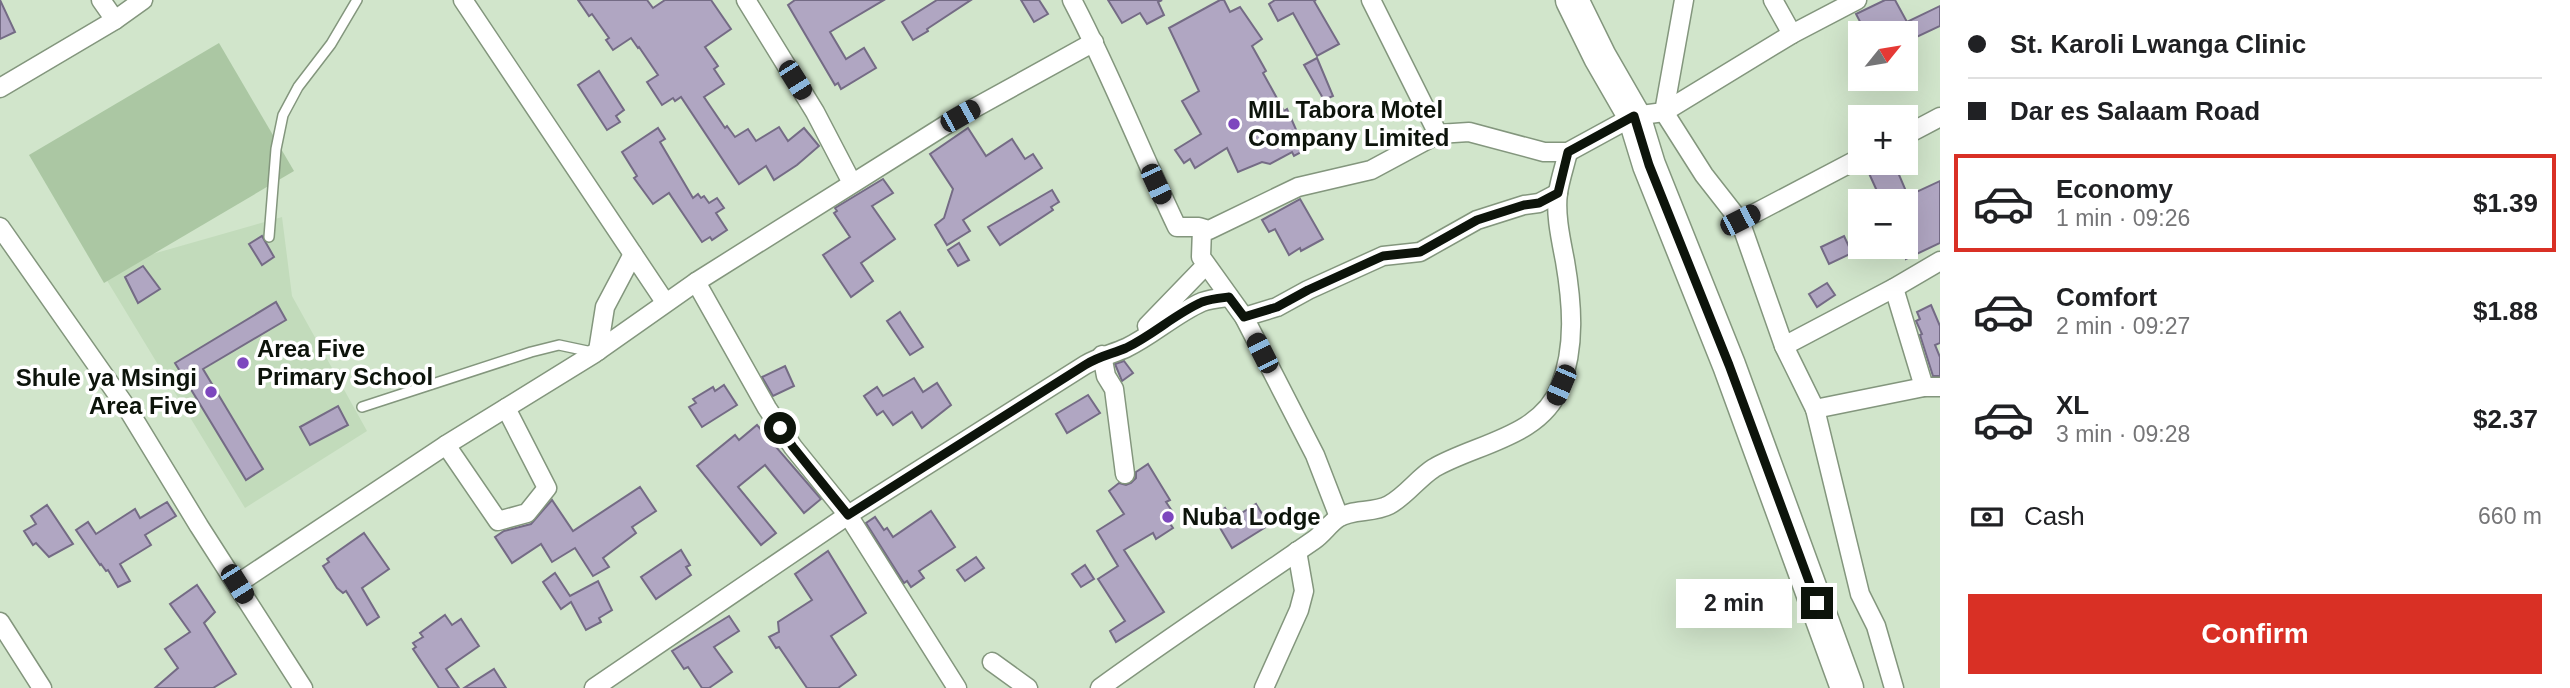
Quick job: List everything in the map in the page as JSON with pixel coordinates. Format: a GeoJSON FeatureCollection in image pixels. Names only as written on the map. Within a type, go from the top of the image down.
{"type":"FeatureCollection","features":[{"type":"Feature","properties":{"kind":"highway"},"geometry":{"type":"LineString","coordinates":[[1572,0],[1600,57],[1649,114],[1649,165],[1729,365],[1847,688]]}},
{"type":"Feature","properties":{"kind":"street"},"geometry":{"type":"LineString","coordinates":[[102,0],[116,20]]}},
{"type":"Feature","properties":{"kind":"street"},"geometry":{"type":"LineString","coordinates":[[0,88],[116,20],[143,0]]}},
{"type":"Feature","properties":{"kind":"street"},"geometry":{"type":"LineString","coordinates":[[463,0],[665,302]]}},
{"type":"Feature","properties":{"kind":"street"},"geometry":{"type":"LineString","coordinates":[[746,0],[815,112],[852,183]]}},
{"type":"Feature","properties":{"kind":"street"},"geometry":{"type":"LineString","coordinates":[[1072,0],[1094,42],[1177,227],[1202,229],[1213,229],[1270,198],[1298,187],[1371,170],[1438,134],[1469,132],[1544,152],[1568,152],[1649,114],[1857,0]]}},
{"type":"Feature","properties":{"kind":"street"},"geometry":{"type":"LineString","coordinates":[[1371,0],[1438,134]]}},
{"type":"Feature","properties":{"kind":"street"},"geometry":{"type":"LineString","coordinates":[[1649,114],[1684,0]]}},
{"type":"Feature","properties":{"kind":"street"},"geometry":{"type":"LineString","coordinates":[[1773,0],[1792,34]]}},
{"type":"Feature","properties":{"kind":"street"},"geometry":{"type":"LineString","coordinates":[[237,584],[446,445],[596,352],[665,302],[852,183],[960,116],[1094,42]]}},
{"type":"Feature","properties":{"kind":"street"},"geometry":{"type":"LineString","coordinates":[[1649,114],[1740,220],[1784,346],[1815,409],[1860,594],[1876,626],[1894,688]]}},
{"type":"Feature","properties":{"kind":"street"},"geometry":{"type":"LineString","coordinates":[[1918,129],[1940,117]]}},
{"type":"Feature","properties":{"kind":"street"},"geometry":{"type":"LineString","coordinates":[[1100,688],[1317,538],[1339,517],[1388,505],[1433,469],[1507,437],[1538,418],[1556,398],[1569,356],[1572,324],[1569,285],[1560,236],[1558,193],[1568,152]]}},
{"type":"Feature","properties":{"kind":"street"},"geometry":{"type":"LineString","coordinates":[[1740,220],[1848,165]]}},
{"type":"Feature","properties":{"kind":"street"},"geometry":{"type":"LineString","coordinates":[[1244,317],[1277,307],[1383,256],[1420,252],[1477,220],[1539,203],[1558,193]]}},
{"type":"Feature","properties":{"kind":"street"},"geometry":{"type":"LineString","coordinates":[[0,227],[129,411],[303,688]]}},
{"type":"Feature","properties":{"kind":"street"},"geometry":{"type":"LineString","coordinates":[[1202,229],[1201,257],[1244,317],[1315,455],[1339,517]]}},
{"type":"Feature","properties":{"kind":"street"},"geometry":{"type":"LineString","coordinates":[[596,352],[605,307],[633,254]]}},
{"type":"Feature","properties":{"kind":"street"},"geometry":{"type":"LineString","coordinates":[[1784,346],[1940,261]]}},
{"type":"Feature","properties":{"kind":"street"},"geometry":{"type":"LineString","coordinates":[[1125,348],[1206,265]]}},
{"type":"Feature","properties":{"kind":"street"},"geometry":{"type":"LineString","coordinates":[[696,282],[780,428],[848,515],[957,688]]}},
{"type":"Feature","properties":{"kind":"street"},"geometry":{"type":"LineString","coordinates":[[1815,409],[1932,387],[1894,288]]}},
{"type":"Feature","properties":{"kind":"street"},"geometry":{"type":"LineString","coordinates":[[594,688],[848,515],[1102,355],[1125,348],[1202,302],[1229,297]]}},
{"type":"Feature","properties":{"kind":"street"},"geometry":{"type":"LineString","coordinates":[[1102,355],[1106,376],[1114,389],[1125,474]]}},
{"type":"Feature","properties":{"kind":"street"},"geometry":{"type":"LineString","coordinates":[[446,445],[498,521],[527,513],[547,488],[506,408]]}},
{"type":"Feature","properties":{"kind":"street"},"geometry":{"type":"LineString","coordinates":[[1264,688],[1304,591],[1297,551]]}},
{"type":"Feature","properties":{"kind":"street"},"geometry":{"type":"LineString","coordinates":[[0,622],[42,688]]}},
{"type":"Feature","properties":{"kind":"street"},"geometry":{"type":"LineString","coordinates":[[992,662],[1028,688]]}},
{"type":"Feature","properties":{"kind":"lane"},"geometry":{"type":"LineString","coordinates":[[269,237],[276,149],[283,115],[298,88],[331,44],[358,0]]}},
{"type":"Feature","properties":{"kind":"lane"},"geometry":{"type":"LineString","coordinates":[[362,407],[559,345],[596,352]]}},
{"type":"Feature","properties":{"kind":"shaded area"},"geometry":{"type":"Polygon","coordinates":[[[219,43],[294,171],[104,283],[29,155],[219,43]]]}},
{"type":"Feature","properties":{"kind":"shaded area","name":"Area Five Primary School"},"geometry":{"type":"Polygon","coordinates":[[[282,217],[292,296],[367,431],[245,508],[100,269],[282,217]]]}},
{"type":"Feature","properties":{"kind":"building"},"geometry":{"type":"Polygon","coordinates":[[[0,0],[15,32],[0,39],[0,0]]]}},
{"type":"Feature","properties":{"kind":"building"},"geometry":{"type":"Polygon","coordinates":[[[578,0],[647,0],[653,8],[665,0],[711,0],[731,29],[705,47],[718,66],[714,69],[724,84],[704,97],[725,128],[727,126],[735,137],[748,129],[756,141],[779,127],[788,141],[804,128],[819,146],[774,180],[766,166],[739,184],[681,97],[675,101],[673,98],[662,105],[647,82],[658,75],[639,47],[631,38],[613,50],[606,40],[609,38],[578,0]]]}},
{"type":"Feature","properties":{"kind":"building"},"geometry":{"type":"Polygon","coordinates":[[[795,0],[884,0],[830,32],[846,59],[864,48],[876,68],[841,89],[838,83],[835,85],[788,5],[795,0]]]}},
{"type":"Feature","properties":{"kind":"building"},"geometry":{"type":"Polygon","coordinates":[[[937,0],[971,0],[913,40],[902,22],[937,0]]]}},
{"type":"Feature","properties":{"kind":"building"},"geometry":{"type":"Polygon","coordinates":[[[1021,0],[1039,0],[1048,14],[1034,22],[1021,0]]]}},
{"type":"Feature","properties":{"kind":"building"},"geometry":{"type":"Polygon","coordinates":[[[1108,0],[1162,0],[1158,2],[1164,15],[1147,24],[1140,13],[1122,23],[1108,0]]]}},
{"type":"Feature","properties":{"kind":"building"},"geometry":{"type":"Polygon","coordinates":[[[1224,0],[1230,12],[1240,7],[1262,39],[1252,46],[1284,111],[1287,109],[1305,150],[1294,156],[1292,152],[1270,164],[1262,162],[1238,172],[1227,148],[1195,168],[1190,159],[1184,163],[1175,150],[1201,134],[1182,101],[1199,91],[1169,28],[1224,0]]]}},
{"type":"Feature","properties":{"kind":"building"},"geometry":{"type":"Polygon","coordinates":[[[1275,0],[1316,0],[1314,1],[1339,44],[1317,56],[1293,13],[1278,21],[1269,4],[1275,0]]]}},
{"type":"Feature","properties":{"kind":"building"},"geometry":{"type":"Polygon","coordinates":[[[1885,0],[1895,0],[1906,21],[1860,21],[1856,14],[1885,0]]]}},
{"type":"Feature","properties":{"kind":"building"},"geometry":{"type":"Polygon","coordinates":[[[1940,6],[1940,26],[1918,36],[1918,21],[1909,21],[1940,6]]]}},
{"type":"Feature","properties":{"kind":"building"},"geometry":{"type":"Polygon","coordinates":[[[1317,58],[1333,96],[1324,100],[1304,65],[1317,58]]]}},
{"type":"Feature","properties":{"kind":"building"},"geometry":{"type":"Polygon","coordinates":[[[599,71],[624,110],[616,116],[620,122],[607,130],[578,85],[599,71]]]}},
{"type":"Feature","properties":{"kind":"building"},"geometry":{"type":"Polygon","coordinates":[[[658,128],[665,139],[660,142],[693,198],[698,194],[701,198],[704,196],[709,203],[717,198],[724,208],[716,213],[727,230],[712,240],[710,237],[702,242],[669,193],[653,204],[634,178],[637,176],[622,152],[658,128]]]}},
{"type":"Feature","properties":{"kind":"building"},"geometry":{"type":"Polygon","coordinates":[[[968,128],[986,156],[1012,139],[1025,159],[1033,154],[1042,168],[963,220],[970,231],[947,245],[935,225],[944,218],[953,189],[930,154],[968,128]]]}},
{"type":"Feature","properties":{"kind":"building"},"geometry":{"type":"Polygon","coordinates":[[[1870,175],[1899,175],[1905,189],[1876,189],[1870,175]]]}},
{"type":"Feature","properties":{"kind":"building"},"geometry":{"type":"Polygon","coordinates":[[[883,179],[893,193],[872,206],[895,239],[861,263],[873,281],[851,297],[823,255],[850,237],[834,213],[837,211],[835,208],[883,179]]]}},
{"type":"Feature","properties":{"kind":"building"},"geometry":{"type":"Polygon","coordinates":[[[1940,181],[1940,243],[1918,253],[1918,191],[1940,181]]]}},
{"type":"Feature","properties":{"kind":"building"},"geometry":{"type":"Polygon","coordinates":[[[1052,190],[1059,202],[1051,207],[1053,210],[1000,245],[988,227],[1052,190]]]}},
{"type":"Feature","properties":{"kind":"building"},"geometry":{"type":"Polygon","coordinates":[[[1300,199],[1323,239],[1289,255],[1275,229],[1269,232],[1262,220],[1300,199]]]}},
{"type":"Feature","properties":{"kind":"building"},"geometry":{"type":"Polygon","coordinates":[[[262,236],[274,257],[262,265],[249,244],[262,236]]]}},
{"type":"Feature","properties":{"kind":"building"},"geometry":{"type":"Polygon","coordinates":[[[1844,236],[1848,244],[1848,255],[1829,264],[1821,247],[1844,236]]]}},
{"type":"Feature","properties":{"kind":"building"},"geometry":{"type":"Polygon","coordinates":[[[959,243],[969,260],[958,266],[948,250],[959,243]]]}},
{"type":"Feature","properties":{"kind":"building"},"geometry":{"type":"Polygon","coordinates":[[[143,266],[160,289],[138,303],[125,277],[143,266]]]}},
{"type":"Feature","properties":{"kind":"building"},"geometry":{"type":"Polygon","coordinates":[[[1827,283],[1835,295],[1817,307],[1809,294],[1827,283]]]}},
{"type":"Feature","properties":{"kind":"building"},"geometry":{"type":"Polygon","coordinates":[[[276,302],[286,320],[203,369],[263,469],[246,480],[175,363],[276,302]]]}},
{"type":"Feature","properties":{"kind":"building"},"geometry":{"type":"Polygon","coordinates":[[[1931,305],[1940,326],[1940,343],[1935,345],[1940,357],[1940,376],[1933,376],[1916,321],[1920,319],[1917,312],[1931,305]]]}},
{"type":"Feature","properties":{"kind":"building"},"geometry":{"type":"Polygon","coordinates":[[[900,312],[923,347],[910,355],[887,321],[900,312]]]}},
{"type":"Feature","properties":{"kind":"building"},"geometry":{"type":"Polygon","coordinates":[[[1124,361],[1133,373],[1122,381],[1115,364],[1124,361]]]}},
{"type":"Feature","properties":{"kind":"building"},"geometry":{"type":"Polygon","coordinates":[[[785,366],[794,386],[773,396],[762,377],[785,366]]]}},
{"type":"Feature","properties":{"kind":"building"},"geometry":{"type":"Polygon","coordinates":[[[914,378],[923,392],[937,383],[951,405],[922,428],[912,412],[893,425],[883,411],[877,415],[864,396],[877,387],[883,396],[914,378]]]}},
{"type":"Feature","properties":{"kind":"building"},"geometry":{"type":"Polygon","coordinates":[[[724,385],[737,405],[702,427],[689,407],[696,403],[693,399],[713,387],[715,391],[724,385]]]}},
{"type":"Feature","properties":{"kind":"building"},"geometry":{"type":"Polygon","coordinates":[[[1088,395],[1100,413],[1067,433],[1056,414],[1088,395]]]}},
{"type":"Feature","properties":{"kind":"building"},"geometry":{"type":"Polygon","coordinates":[[[338,406],[348,425],[310,445],[300,427],[338,406]]]}},
{"type":"Feature","properties":{"kind":"building"},"geometry":{"type":"Polygon","coordinates":[[[757,425],[821,499],[804,513],[765,465],[738,487],[776,533],[761,545],[697,466],[735,435],[739,440],[757,425]]]}},
{"type":"Feature","properties":{"kind":"building"},"geometry":{"type":"Polygon","coordinates":[[[1148,464],[1170,500],[1166,502],[1174,514],[1167,519],[1173,528],[1156,539],[1153,533],[1124,550],[1164,612],[1116,642],[1110,631],[1125,621],[1098,579],[1118,566],[1097,531],[1124,514],[1109,491],[1119,483],[1131,483],[1136,478],[1136,472],[1148,464]]]}},
{"type":"Feature","properties":{"kind":"building"},"geometry":{"type":"Polygon","coordinates":[[[640,487],[656,511],[632,527],[636,533],[603,558],[609,567],[593,576],[575,548],[552,562],[541,544],[512,563],[495,537],[504,531],[531,524],[552,500],[573,531],[640,487]]]}},
{"type":"Feature","properties":{"kind":"building"},"geometry":{"type":"Polygon","coordinates":[[[167,502],[176,516],[145,535],[151,545],[120,564],[130,581],[118,587],[76,530],[88,522],[96,534],[135,509],[140,518],[167,502]]]}},
{"type":"Feature","properties":{"kind":"building"},"geometry":{"type":"Polygon","coordinates":[[[1256,504],[1269,525],[1232,548],[1213,516],[1225,508],[1232,519],[1256,504]]]}},
{"type":"Feature","properties":{"kind":"building"},"geometry":{"type":"Polygon","coordinates":[[[47,505],[73,544],[49,557],[36,543],[33,545],[24,531],[36,524],[31,516],[47,505]]]}},
{"type":"Feature","properties":{"kind":"building"},"geometry":{"type":"Polygon","coordinates":[[[931,511],[955,547],[919,571],[924,578],[911,587],[907,581],[904,583],[866,523],[875,517],[893,537],[931,511]]]}},
{"type":"Feature","properties":{"kind":"building"},"geometry":{"type":"Polygon","coordinates":[[[364,533],[389,569],[362,588],[379,617],[367,625],[346,591],[343,593],[337,588],[323,566],[329,562],[327,559],[364,533]]]}},
{"type":"Feature","properties":{"kind":"building"},"geometry":{"type":"Polygon","coordinates":[[[681,550],[690,565],[686,567],[691,575],[656,599],[641,577],[681,550]]]}},
{"type":"Feature","properties":{"kind":"building"},"geometry":{"type":"Polygon","coordinates":[[[828,551],[866,613],[831,636],[856,675],[838,688],[807,688],[769,637],[779,632],[778,622],[812,600],[795,574],[828,551]]]}},
{"type":"Feature","properties":{"kind":"building"},"geometry":{"type":"Polygon","coordinates":[[[976,557],[984,568],[965,581],[957,570],[976,557]]]}},
{"type":"Feature","properties":{"kind":"building"},"geometry":{"type":"Polygon","coordinates":[[[1085,565],[1094,579],[1081,587],[1072,574],[1085,565]]]}},
{"type":"Feature","properties":{"kind":"building"},"geometry":{"type":"Polygon","coordinates":[[[555,573],[570,596],[598,581],[612,610],[599,618],[601,622],[586,630],[571,602],[561,609],[543,582],[555,573]]]}},
{"type":"Feature","properties":{"kind":"building"},"geometry":{"type":"Polygon","coordinates":[[[197,585],[215,612],[204,623],[236,674],[213,688],[155,688],[178,668],[165,649],[190,632],[170,604],[197,585]]]}},
{"type":"Feature","properties":{"kind":"building"},"geometry":{"type":"Polygon","coordinates":[[[445,615],[452,625],[461,619],[479,646],[446,669],[459,688],[439,688],[413,649],[416,647],[413,643],[423,637],[420,633],[445,615]]]}},
{"type":"Feature","properties":{"kind":"building"},"geometry":{"type":"Polygon","coordinates":[[[729,616],[739,631],[714,647],[732,672],[709,688],[702,688],[688,667],[684,669],[672,651],[729,616]]]}},
{"type":"Feature","properties":{"kind":"building"},"geometry":{"type":"Polygon","coordinates":[[[494,669],[506,688],[464,688],[494,669]]]}},
{"type":"Feature","properties":{"kind":"place","name":"MIL Tabora Motel Company Limited"},"geometry":{"type":"Point","coordinates":[1234,124]}},
{"type":"Feature","properties":{"kind":"place","name":"Area Five Primary School"},"geometry":{"type":"Point","coordinates":[243,363]}},
{"type":"Feature","properties":{"kind":"place","name":"Shule ya Msingi Area Five"},"geometry":{"type":"Point","coordinates":[211,392]}},
{"type":"Feature","properties":{"kind":"place","name":"Nuba Lodge"},"geometry":{"type":"Point","coordinates":[1168,517]}},
{"type":"Feature","properties":{"kind":"route"},"geometry":{"type":"LineString","coordinates":[[780,428],[848,515],[1085,365],[1102,355],[1125,348],[1202,302],[1229,297],[1244,317],[1264,312],[1383,256],[1420,252],[1477,220],[1539,203],[1558,193],[1568,152],[1634,116],[1649,165],[1729,365],[1817,603]]}}]}
